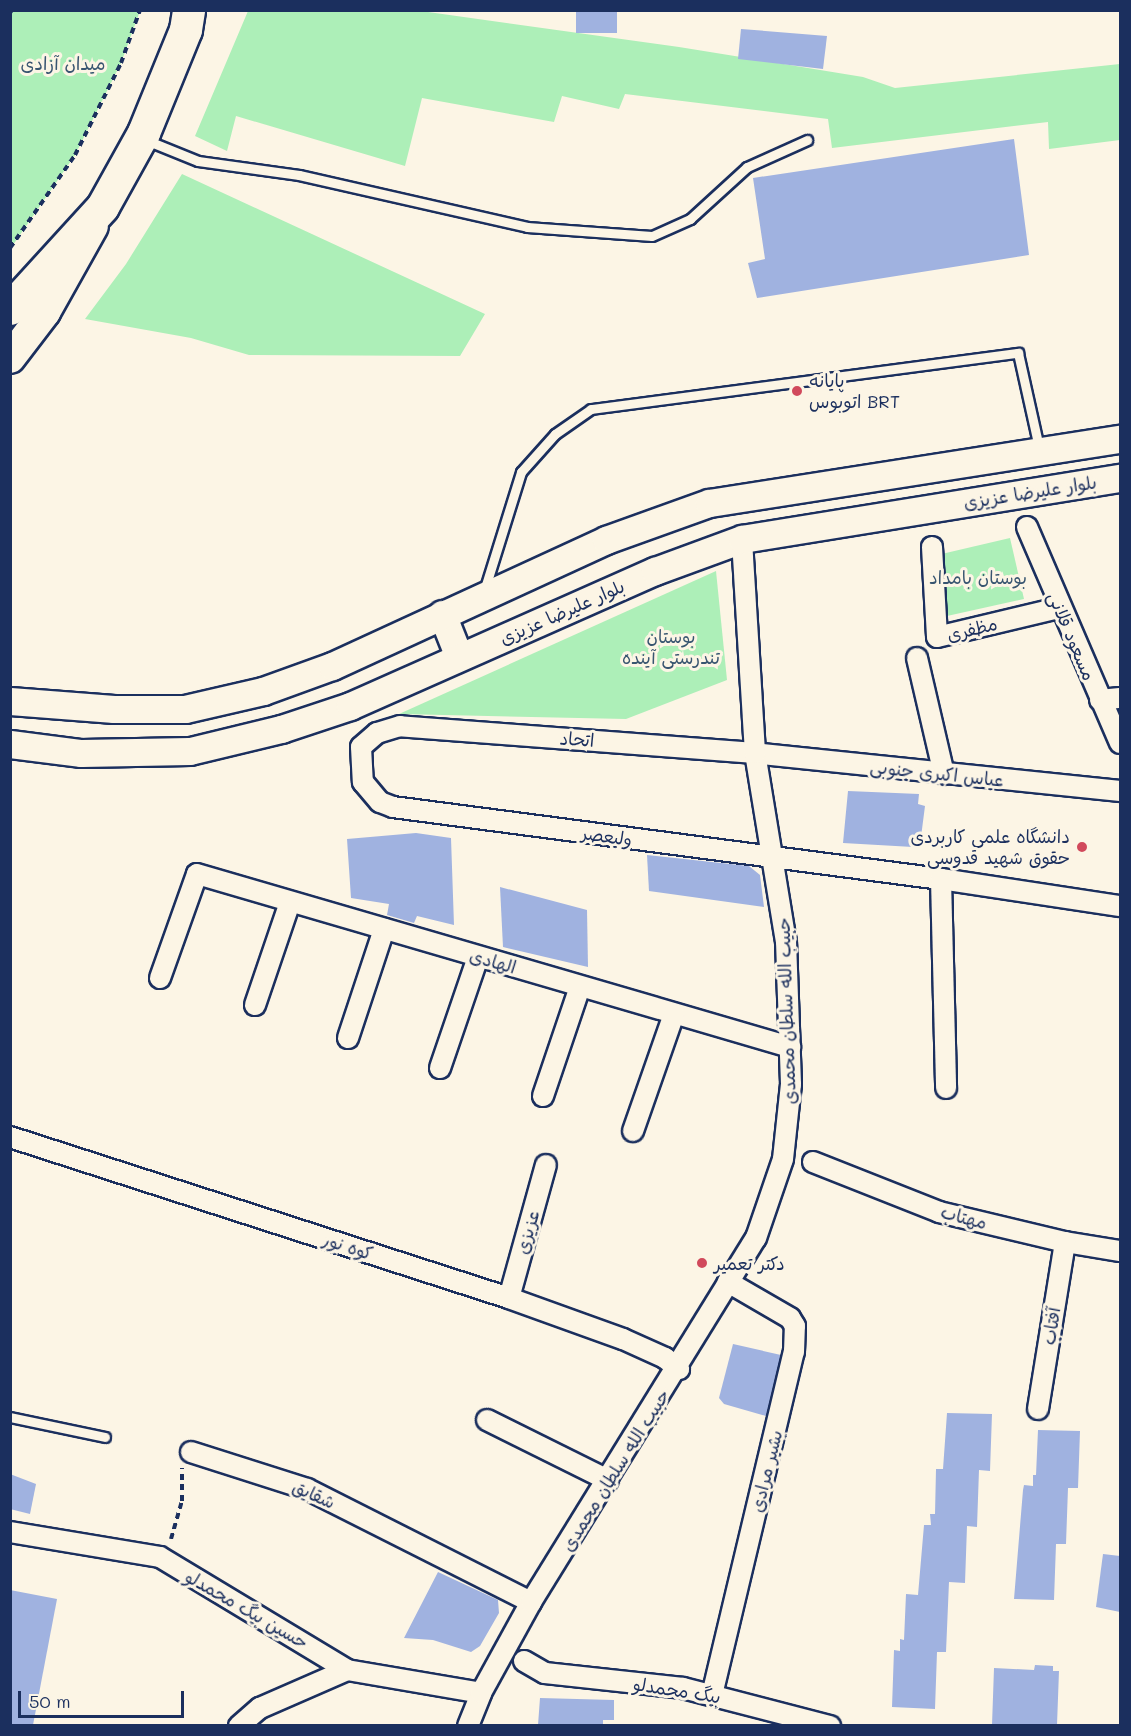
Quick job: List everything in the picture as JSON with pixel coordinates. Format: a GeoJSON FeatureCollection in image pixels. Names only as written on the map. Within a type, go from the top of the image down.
{"type":"FeatureCollection","features":[{"type":"Feature","properties":{"kind":"highway"},"geometry":{"type":"LineString","coordinates":[[10,309],[103,207],[141,138],[190,17]]}},
{"type":"Feature","properties":{"kind":"main road"},"geometry":{"type":"LineString","coordinates":[[10,358],[45,312],[103,207]]}},
{"type":"Feature","properties":{"kind":"main road"},"geometry":{"type":"LineString","coordinates":[[10,701],[91,708],[185,709],[263,691],[332,666],[442,614],[645,525],[736,497],[1120,439]]}},
{"type":"Feature","properties":{"kind":"main road","name":"بلوار علیرضا عزیزی"},"geometry":{"type":"LineString","coordinates":[[10,744],[81,753],[190,751],[318,718],[655,571],[742,539],[1120,478]]}},
{"type":"Feature","properties":{"kind":"main road"},"geometry":{"type":"LineString","coordinates":[[736,497],[742,539]]}},
{"type":"Feature","properties":{"kind":"main road"},"geometry":{"type":"LineString","coordinates":[[442,614],[459,657]]}},
{"type":"Feature","properties":{"kind":"street","name":"مسعود قلانی"},"geometry":{"type":"LineString","coordinates":[[1027,527],[1059,608],[1120,743]]}},
{"type":"Feature","properties":{"kind":"street","name":"حبیب الله سلطان محمدی"},"geometry":{"type":"LineString","coordinates":[[468,1725],[481,1693],[531,1602],[679,1369],[728,1282],[756,1238],[783,1159],[791,1084],[786,942],[755,753],[742,539]]}},
{"type":"Feature","properties":{"kind":"street","name":"مظفری"},"geometry":{"type":"LineString","coordinates":[[932,548],[938,638],[1059,608]]}},
{"type":"Feature","properties":{"kind":"street"},"geometry":{"type":"LineString","coordinates":[[917,658],[944,774]]}},
{"type":"Feature","properties":{"kind":"street"},"geometry":{"type":"LineString","coordinates":[[1100,700],[1120,698]]}},
{"type":"Feature","properties":{"kind":"street","name":"اتحاد"},"geometry":{"type":"LineString","coordinates":[[400,726],[755,753]]}},
{"type":"Feature","properties":{"kind":"street","name":"ولیعصر"},"geometry":{"type":"LineString","coordinates":[[400,726],[377,733],[361,747],[363,782],[380,802],[393,807],[941,879],[1120,906]]}},
{"type":"Feature","properties":{"kind":"street","name":"عباس اکبری جنوبی"},"geometry":{"type":"LineString","coordinates":[[755,753],[1120,791]]}},
{"type":"Feature","properties":{"kind":"street","name":"الهادی"},"geometry":{"type":"LineString","coordinates":[[160,978],[197,874],[790,1047]]}},
{"type":"Feature","properties":{"kind":"street"},"geometry":{"type":"LineString","coordinates":[[941,879],[946,1088]]}},
{"type":"Feature","properties":{"kind":"street"},"geometry":{"type":"LineString","coordinates":[[255,1005],[290,902]]}},
{"type":"Feature","properties":{"kind":"street"},"geometry":{"type":"LineString","coordinates":[[348,1038],[384,929]]}},
{"type":"Feature","properties":{"kind":"street"},"geometry":{"type":"LineString","coordinates":[[440,1068],[478,957]]}},
{"type":"Feature","properties":{"kind":"street"},"geometry":{"type":"LineString","coordinates":[[543,1096],[580,987]]}},
{"type":"Feature","properties":{"kind":"street"},"geometry":{"type":"LineString","coordinates":[[633,1131],[674,1014]]}},
{"type":"Feature","properties":{"kind":"street","name":"کوه نور"},"geometry":{"type":"LineString","coordinates":[[10,1137],[509,1298],[623,1338],[665,1358],[679,1369]]}},
{"type":"Feature","properties":{"kind":"street","name":"مهتاب"},"geometry":{"type":"LineString","coordinates":[[813,1162],[939,1212],[1065,1242],[1120,1251]]}},
{"type":"Feature","properties":{"kind":"street","name":"عزیزی"},"geometry":{"type":"LineString","coordinates":[[509,1298],[546,1165]]}},
{"type":"Feature","properties":{"kind":"street","name":"آفتاب"},"geometry":{"type":"LineString","coordinates":[[1038,1409],[1065,1242]]}},
{"type":"Feature","properties":{"kind":"street","name":"بشیر مرادی"},"geometry":{"type":"LineString","coordinates":[[712,1695],[794,1352],[795,1326],[790,1318],[728,1282]]}},
{"type":"Feature","properties":{"kind":"street"},"geometry":{"type":"LineString","coordinates":[[487,1420],[608,1480]]}},
{"type":"Feature","properties":{"kind":"street","name":"شقایق"},"geometry":{"type":"LineString","coordinates":[[191,1452],[307,1489],[531,1602]]}},
{"type":"Feature","properties":{"kind":"street","name":"حسین بیگ محمدلو"},"geometry":{"type":"LineString","coordinates":[[10,1532],[160,1557],[347,1670],[481,1693]]}},
{"type":"Feature","properties":{"kind":"street","name":"بیگ محمدلو"},"geometry":{"type":"LineString","coordinates":[[524,1661],[545,1673],[712,1695],[830,1725]]}},
{"type":"Feature","properties":{"kind":"street"},"geometry":{"type":"LineString","coordinates":[[239,1725],[260,1708],[347,1670]]}},
{"type":"Feature","properties":{"kind":"lane"},"geometry":{"type":"LineString","coordinates":[[141,138],[198,161],[299,175],[527,227],[652,236],[690,219],[747,167],[807,140]]}},
{"type":"Feature","properties":{"kind":"lane"},"geometry":{"type":"LineString","coordinates":[[482,596],[521,472],[555,434],[591,409],[1018,353],[1039,450]]}},
{"type":"Feature","properties":{"kind":"lane"},"geometry":{"type":"LineString","coordinates":[[10,1417],[105,1437]]}},
{"type":"Feature","properties":{"kind":"path"},"geometry":{"type":"LineString","coordinates":[[10,248],[80,146],[121,63],[140,10]]}},
{"type":"Feature","properties":{"kind":"path"},"geometry":{"type":"LineString","coordinates":[[160,1557],[176,1530],[182,1501],[182,1468],[191,1452]]}},
{"type":"Feature","properties":{"kind":"green space","name":"میدان آزادی"},"geometry":{"type":"Polygon","coordinates":[[[11,10],[140,11],[121,63],[75,155],[11,248],[11,10]]]}},
{"type":"Feature","properties":{"kind":"green space"},"geometry":{"type":"Polygon","coordinates":[[[248,11],[421,11],[679,47],[863,77],[895,88],[1120,64],[1120,140],[1049,149],[1048,122],[832,148],[828,119],[625,94],[619,109],[562,96],[554,122],[422,98],[405,166],[236,116],[227,151],[195,136],[248,11]]]}},
{"type":"Feature","properties":{"kind":"green space"},"geometry":{"type":"Polygon","coordinates":[[[182,174],[485,314],[460,356],[249,355],[191,338],[85,319],[126,264],[182,174]]]}},
{"type":"Feature","properties":{"kind":"green space","name":"بوستان بامداد"},"geometry":{"type":"Polygon","coordinates":[[[1010,538],[1024,599],[947,616],[933,556],[1010,538]]]}},
{"type":"Feature","properties":{"kind":"green space","name":"بوستان تندرستی آینده"},"geometry":{"type":"Polygon","coordinates":[[[716,571],[727,680],[626,719],[399,714],[716,571]]]}},
{"type":"Feature","properties":{"kind":"building"},"geometry":{"type":"Polygon","coordinates":[[[576,10],[617,10],[617,33],[576,33],[576,10]]]}},
{"type":"Feature","properties":{"kind":"building"},"geometry":{"type":"Polygon","coordinates":[[[741,29],[827,36],[823,69],[738,59],[741,29]]]}},
{"type":"Feature","properties":{"kind":"building"},"geometry":{"type":"Polygon","coordinates":[[[1014,139],[1029,255],[757,298],[748,263],[765,259],[753,178],[1014,139]]]}},
{"type":"Feature","properties":{"kind":"building"},"geometry":{"type":"Polygon","coordinates":[[[848,791],[919,794],[918,804],[925,806],[921,837],[913,837],[913,847],[843,843],[848,791]]]}},
{"type":"Feature","properties":{"kind":"building"},"geometry":{"type":"Polygon","coordinates":[[[416,833],[451,838],[454,925],[417,916],[414,923],[387,915],[389,904],[351,898],[347,839],[416,833]]]}},
{"type":"Feature","properties":{"kind":"building"},"geometry":{"type":"Polygon","coordinates":[[[647,855],[749,866],[760,875],[764,907],[649,891],[647,855]]]}},
{"type":"Feature","properties":{"kind":"building"},"geometry":{"type":"Polygon","coordinates":[[[500,887],[587,910],[588,967],[503,947],[500,887]]]}},
{"type":"Feature","properties":{"kind":"building"},"geometry":{"type":"Polygon","coordinates":[[[733,1344],[781,1355],[766,1416],[724,1404],[719,1398],[733,1344]]]}},
{"type":"Feature","properties":{"kind":"building"},"geometry":{"type":"Polygon","coordinates":[[[947,1413],[992,1414],[990,1471],[979,1470],[977,1527],[967,1526],[965,1583],[949,1582],[946,1652],[937,1652],[935,1709],[892,1707],[894,1650],[900,1651],[900,1639],[904,1640],[906,1594],[918,1595],[924,1525],[931,1525],[930,1514],[935,1514],[936,1469],[943,1469],[947,1413]]]}},
{"type":"Feature","properties":{"kind":"building"},"geometry":{"type":"Polygon","coordinates":[[[1038,1430],[1080,1431],[1078,1488],[1068,1488],[1066,1544],[1056,1544],[1054,1600],[1014,1599],[1023,1490],[1024,1485],[1033,1486],[1033,1475],[1036,1475],[1038,1430]]]}},
{"type":"Feature","properties":{"kind":"building"},"geometry":{"type":"Polygon","coordinates":[[[10,1474],[36,1484],[30,1514],[10,1509],[10,1474]]]}},
{"type":"Feature","properties":{"kind":"building"},"geometry":{"type":"Polygon","coordinates":[[[1103,1554],[1120,1556],[1120,1612],[1096,1607],[1103,1554]]]}},
{"type":"Feature","properties":{"kind":"building"},"geometry":{"type":"Polygon","coordinates":[[[438,1572],[498,1600],[499,1613],[480,1646],[471,1652],[433,1640],[404,1638],[438,1572]]]}},
{"type":"Feature","properties":{"kind":"building"},"geometry":{"type":"Polygon","coordinates":[[[10,1590],[57,1599],[33,1725],[10,1725],[10,1590]]]}},
{"type":"Feature","properties":{"kind":"building"},"geometry":{"type":"Polygon","coordinates":[[[1035,1665],[1053,1666],[1053,1671],[1059,1671],[1057,1725],[992,1725],[994,1668],[1034,1670],[1035,1665]]]}},
{"type":"Feature","properties":{"kind":"building"},"geometry":{"type":"Polygon","coordinates":[[[540,1698],[614,1700],[614,1720],[603,1720],[603,1725],[538,1725],[540,1698]]]}},
{"type":"Feature","properties":{"kind":"place","name":"پایانه اتوبوس BRT"},"geometry":{"type":"Point","coordinates":[797,391]}},
{"type":"Feature","properties":{"kind":"place","name":"دانشگاه علمی کاربردی حقوق شهید قدوسی"},"geometry":{"type":"Point","coordinates":[1082,847]}},
{"type":"Feature","properties":{"kind":"place","name":"دکتر تعمیر"},"geometry":{"type":"Point","coordinates":[702,1263]}}]}
